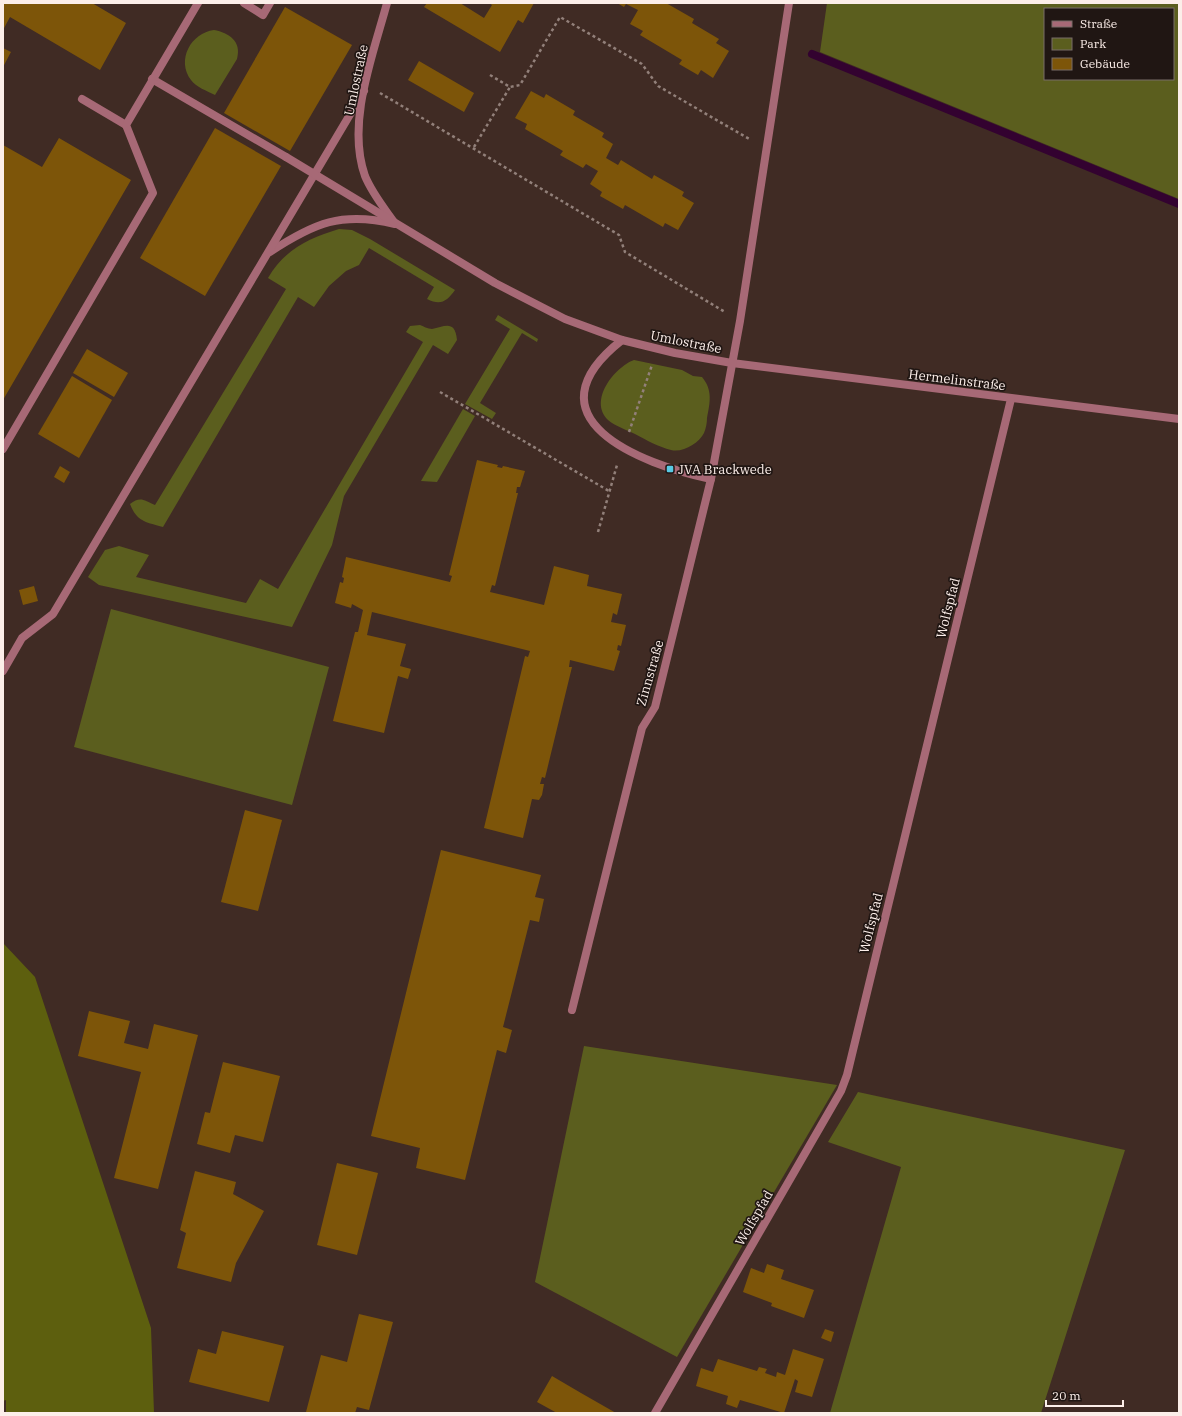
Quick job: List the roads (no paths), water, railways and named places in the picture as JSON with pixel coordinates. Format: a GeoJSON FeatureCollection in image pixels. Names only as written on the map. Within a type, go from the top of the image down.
{"type":"FeatureCollection","features":[{"type":"Feature","properties":{"kind":"street"},"geometry":{"type":"LineString","coordinates":[[126,125],[198,3]]}},
{"type":"Feature","properties":{"kind":"street"},"geometry":{"type":"LineString","coordinates":[[244,3],[263,14],[270,3]]}},
{"type":"Feature","properties":{"kind":"street","name":"Umlostraße"},"geometry":{"type":"LineString","coordinates":[[387,3],[364,90],[358,128],[360,155],[365,176],[377,199],[396,224]]}},
{"type":"Feature","properties":{"kind":"street","name":"Umlostraße"},"geometry":{"type":"LineString","coordinates":[[152,79],[528,301],[565,319],[622,340],[675,353],[732,363],[740,321],[789,3]]}},
{"type":"Feature","properties":{"kind":"street"},"geometry":{"type":"LineString","coordinates":[[3,671],[22,638],[53,614],[364,90]]}},
{"type":"Feature","properties":{"kind":"street"},"geometry":{"type":"LineString","coordinates":[[3,449],[153,193],[126,125],[82,99]]}},
{"type":"Feature","properties":{"kind":"street"},"geometry":{"type":"LineString","coordinates":[[268,253],[294,236],[324,222],[344,219],[372,218],[396,224]]}},
{"type":"Feature","properties":{"kind":"street"},"geometry":{"type":"LineString","coordinates":[[622,340],[604,354],[589,374],[583,397],[588,417],[601,433],[623,448],[670,469],[712,479]]}},
{"type":"Feature","properties":{"kind":"street","name":"Hermelinstraße"},"geometry":{"type":"LineString","coordinates":[[732,363],[1179,419]]}},
{"type":"Feature","properties":{"kind":"street","name":"Zinnstraße"},"geometry":{"type":"LineString","coordinates":[[572,1010],[642,728],[655,707],[712,479],[732,363]]}},
{"type":"Feature","properties":{"kind":"street","name":"Wolfspfad"},"geometry":{"type":"LineString","coordinates":[[655,1413],[841,1091],[847,1075],[1011,399]]}},
{"type":"Feature","properties":{"kind":"waterway"},"geometry":{"type":"LineString","coordinates":[[812,54],[1179,204]]}},
{"type":"Feature","properties":{"kind":"place","name":"JVA Brackwede"},"geometry":{"type":"Point","coordinates":[670,469]}}]}
